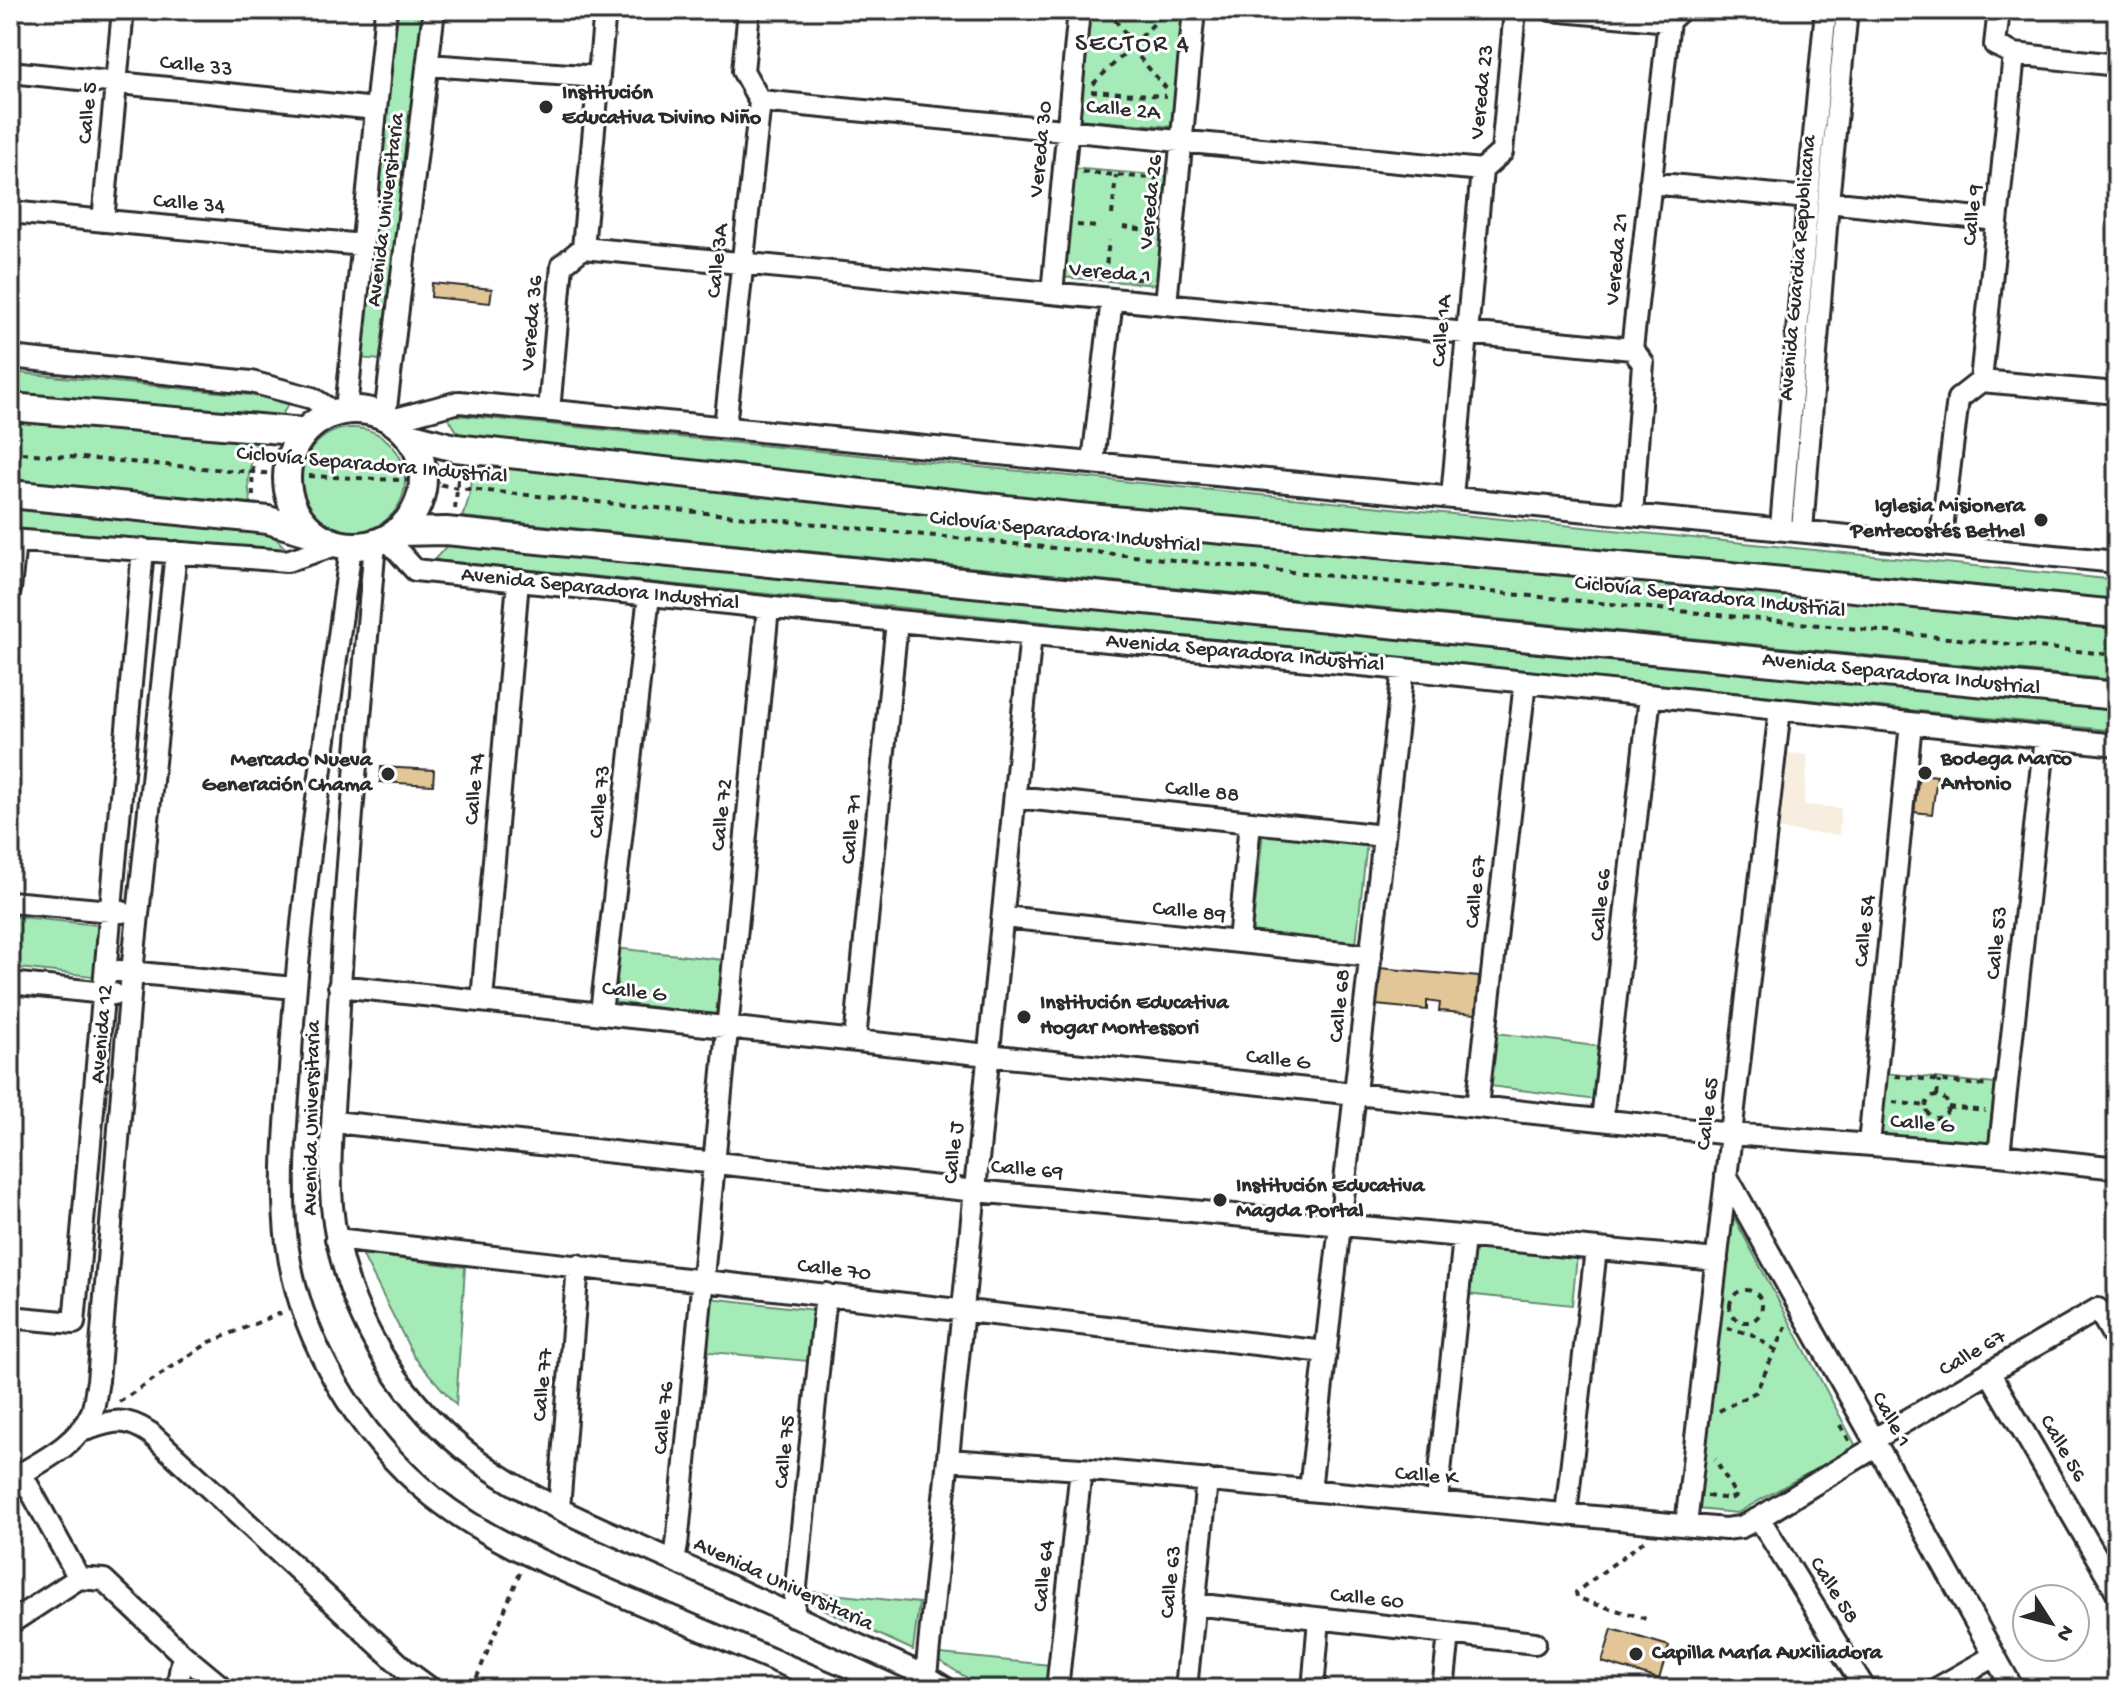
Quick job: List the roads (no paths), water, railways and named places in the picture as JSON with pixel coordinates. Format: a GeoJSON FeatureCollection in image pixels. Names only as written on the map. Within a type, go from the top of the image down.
{"type":"FeatureCollection","features":[{"type":"Feature","properties":{"kind":"main road"},"geometry":{"type":"LineString","coordinates":[[10,407],[305,432]]}},
{"type":"Feature","properties":{"kind":"main road"},"geometry":{"type":"LineString","coordinates":[[395,424],[420,457],[423,481],[418,504],[361,540],[300,519],[287,487],[292,452],[305,432],[324,417],[340,411],[370,411],[455,448],[1095,518],[2117,614]]}},
{"type":"Feature","properties":{"kind":"main road","name":"Avenida Separadora Industrial"},"geometry":{"type":"LineString","coordinates":[[10,494],[268,520],[361,540],[446,531],[1069,596],[2117,696]]}},
{"type":"Feature","properties":{"kind":"street","name":"Calle 5"},"geometry":{"type":"LineString","coordinates":[[103,221],[123,10]]}},
{"type":"Feature","properties":{"kind":"street","name":"Avenida Universitaria"},"geometry":{"type":"LineString","coordinates":[[340,411],[363,245],[386,10]]}},
{"type":"Feature","properties":{"kind":"street","name":"Avenida Universitaria"},"geometry":{"type":"LineString","coordinates":[[395,424],[434,10]]}},
{"type":"Feature","properties":{"kind":"street"},"geometry":{"type":"LineString","coordinates":[[583,248],[605,10]]}},
{"type":"Feature","properties":{"kind":"street"},"geometry":{"type":"LineString","coordinates":[[749,10],[743,71],[760,101]]}},
{"type":"Feature","properties":{"kind":"street","name":"Vereda 30"},"geometry":{"type":"LineString","coordinates":[[1052,293],[1079,10]]}},
{"type":"Feature","properties":{"kind":"street","name":"Vereda 26"},"geometry":{"type":"LineString","coordinates":[[1166,304],[1194,10]]}},
{"type":"Feature","properties":{"kind":"street","name":"Vereda 23"},"geometry":{"type":"LineString","coordinates":[[1482,170],[1502,152],[1515,10]]}},
{"type":"Feature","properties":{"kind":"street"},"geometry":{"type":"LineString","coordinates":[[1551,10],[1675,16]]}},
{"type":"Feature","properties":{"kind":"street","name":"Avenida Guardia Republicana"},"geometry":{"type":"LineString","coordinates":[[1802,530],[1826,10]]}},
{"type":"Feature","properties":{"kind":"street","name":"Avenida Guardia Republicana"},"geometry":{"type":"LineString","coordinates":[[1781,528],[1818,200],[1847,10]]}},
{"type":"Feature","properties":{"kind":"street"},"geometry":{"type":"LineString","coordinates":[[1999,10],[1995,45],[2014,54],[2117,65]]}},
{"type":"Feature","properties":{"kind":"street","name":"Vereda 21"},"geometry":{"type":"LineString","coordinates":[[1632,515],[1643,363],[1632,349],[1650,183],[1675,16]]}},
{"type":"Feature","properties":{"kind":"street","name":"Calle 9"},"geometry":{"type":"LineString","coordinates":[[1981,381],[2014,54]]}},
{"type":"Feature","properties":{"kind":"street"},"geometry":{"type":"LineString","coordinates":[[428,65],[599,77]]}},
{"type":"Feature","properties":{"kind":"street","name":"Calle 33"},"geometry":{"type":"LineString","coordinates":[[10,72],[376,109]]}},
{"type":"Feature","properties":{"kind":"street","name":"Calle 2A"},"geometry":{"type":"LineString","coordinates":[[760,101],[1482,170]]}},
{"type":"Feature","properties":{"kind":"street","name":"Calle 3A"},"geometry":{"type":"LineString","coordinates":[[725,427],[760,101]]}},
{"type":"Feature","properties":{"kind":"street","name":"Calle 1A"},"geometry":{"type":"LineString","coordinates":[[1452,497],[1482,170]]}},
{"type":"Feature","properties":{"kind":"street"},"geometry":{"type":"LineString","coordinates":[[1650,183],[1997,220]]}},
{"type":"Feature","properties":{"kind":"street","name":"Calle 34"},"geometry":{"type":"LineString","coordinates":[[10,212],[363,245]]}},
{"type":"Feature","properties":{"kind":"street","name":"Vereda 1"},"geometry":{"type":"LineString","coordinates":[[583,248],[1632,349]]}},
{"type":"Feature","properties":{"kind":"street","name":"Vereda 36"},"geometry":{"type":"LineString","coordinates":[[549,411],[562,265],[583,248]]}},
{"type":"Feature","properties":{"kind":"street"},"geometry":{"type":"LineString","coordinates":[[1093,462],[1112,299]]}},
{"type":"Feature","properties":{"kind":"street"},"geometry":{"type":"LineString","coordinates":[[10,357],[251,382],[312,398],[340,411]]}},
{"type":"Feature","properties":{"kind":"street"},"geometry":{"type":"LineString","coordinates":[[1940,545],[1958,399],[1981,381],[2117,393]]}},
{"type":"Feature","properties":{"kind":"street"},"geometry":{"type":"LineString","coordinates":[[395,424],[459,402],[2117,562]]}},
{"type":"Feature","properties":{"kind":"street"},"geometry":{"type":"LineString","coordinates":[[10,590],[12,540]]}},
{"type":"Feature","properties":{"kind":"street","name":"Avenida Separadora Industrial"},"geometry":{"type":"LineString","coordinates":[[12,540],[287,561],[361,540],[415,570],[897,621],[1403,669],[2117,745]]}},
{"type":"Feature","properties":{"kind":"street","name":"Avenida Universitaria"},"geometry":{"type":"LineString","coordinates":[[361,540],[332,1185],[336,1239],[358,1308],[374,1343],[403,1388],[437,1426],[476,1459],[559,1509],[926,1676],[947,1689]]}},
{"type":"Feature","properties":{"kind":"street","name":"Avenida Universitaria"},"geometry":{"type":"LineString","coordinates":[[361,540],[294,988],[283,1179],[287,1245],[302,1305],[322,1355],[350,1405],[387,1453],[442,1503],[475,1527],[527,1555],[842,1689]]}},
{"type":"Feature","properties":{"kind":"street","name":"Avenida 12"},"geometry":{"type":"LineString","coordinates":[[10,1317],[74,1323],[143,549]]}},
{"type":"Feature","properties":{"kind":"street","name":"Avenida 12"},"geometry":{"type":"LineString","coordinates":[[15,1476],[63,1448],[79,1432],[92,1411],[98,1381],[132,972],[176,552]]}},
{"type":"Feature","properties":{"kind":"street","name":"Calle 74"},"geometry":{"type":"LineString","coordinates":[[482,1000],[518,581]]}},
{"type":"Feature","properties":{"kind":"street","name":"Calle 73"},"geometry":{"type":"LineString","coordinates":[[601,1013],[649,595]]}},
{"type":"Feature","properties":{"kind":"street","name":"Calle 72"},"geometry":{"type":"LineString","coordinates":[[713,1162],[768,608]]}},
{"type":"Feature","properties":{"kind":"street","name":"Calle 71"},"geometry":{"type":"LineString","coordinates":[[855,1040],[897,621]]}},
{"type":"Feature","properties":{"kind":"street","name":"Calle J"},"geometry":{"type":"LineString","coordinates":[[926,1676],[1031,634]]}},
{"type":"Feature","properties":{"kind":"street","name":"Calle 68"},"geometry":{"type":"LineString","coordinates":[[1310,1490],[1403,669]]}},
{"type":"Feature","properties":{"kind":"street","name":"Calle 67"},"geometry":{"type":"LineString","coordinates":[[1477,1107],[1525,682]]}},
{"type":"Feature","properties":{"kind":"street","name":"Calle 66"},"geometry":{"type":"LineString","coordinates":[[1602,1120],[1650,696]]}},
{"type":"Feature","properties":{"kind":"street","name":"Calle 65"},"geometry":{"type":"LineString","coordinates":[[1686,1525],[1780,709]]}},
{"type":"Feature","properties":{"kind":"street","name":"Calle 54"},"geometry":{"type":"LineString","coordinates":[[1869,1144],[1911,723]]}},
{"type":"Feature","properties":{"kind":"street","name":"Calle 53"},"geometry":{"type":"LineString","coordinates":[[1999,1155],[2045,737]]}},
{"type":"Feature","properties":{"kind":"street","name":"Calle 88"},"geometry":{"type":"LineString","coordinates":[[1015,797],[1384,836]]}},
{"type":"Feature","properties":{"kind":"street"},"geometry":{"type":"LineString","coordinates":[[1239,942],[1250,822]]}},
{"type":"Feature","properties":{"kind":"street"},"geometry":{"type":"LineString","coordinates":[[10,902],[138,913]]}},
{"type":"Feature","properties":{"kind":"street","name":"Calle 89"},"geometry":{"type":"LineString","coordinates":[[1003,917],[1371,956]]}},
{"type":"Feature","properties":{"kind":"street"},"geometry":{"type":"LineString","coordinates":[[106,969],[294,988]]}},
{"type":"Feature","properties":{"kind":"street"},"geometry":{"type":"LineString","coordinates":[[10,983],[130,995]]}},
{"type":"Feature","properties":{"kind":"street","name":"Calle G"},"geometry":{"type":"LineString","coordinates":[[339,986],[1731,1134],[1999,1155],[2117,1168]]}},
{"type":"Feature","properties":{"kind":"street","name":"Calle 69"},"geometry":{"type":"LineString","coordinates":[[334,1122],[976,1191],[1717,1260]]}},
{"type":"Feature","properties":{"kind":"street","name":"Calle 76"},"geometry":{"type":"LineString","coordinates":[[674,1561],[713,1162]]}},
{"type":"Feature","properties":{"kind":"street","name":"Calle 1"},"geometry":{"type":"LineString","coordinates":[[1726,1175],[2013,1689]]}},
{"type":"Feature","properties":{"kind":"street"},"geometry":{"type":"LineString","coordinates":[[1437,1502],[1464,1237]]}},
{"type":"Feature","properties":{"kind":"street","name":"Calle 70"},"geometry":{"type":"LineString","coordinates":[[336,1239],[1326,1352]]}},
{"type":"Feature","properties":{"kind":"street"},"geometry":{"type":"LineString","coordinates":[[1566,1514],[1596,1249]]}},
{"type":"Feature","properties":{"kind":"street","name":"Calle 77"},"geometry":{"type":"LineString","coordinates":[[559,1509],[578,1265]]}},
{"type":"Feature","properties":{"kind":"street","name":"Calle 75"},"geometry":{"type":"LineString","coordinates":[[793,1616],[826,1294]]}},
{"type":"Feature","properties":{"kind":"street","name":"Calle 67"},"geometry":{"type":"LineString","coordinates":[[1875,1443],[2098,1309],[2117,1342]]}},
{"type":"Feature","properties":{"kind":"street","name":"Calle 56"},"geometry":{"type":"LineString","coordinates":[[1989,1372],[2117,1592]]}},
{"type":"Feature","properties":{"kind":"street"},"geometry":{"type":"LineString","coordinates":[[79,1432],[122,1419],[150,1433],[408,1672],[431,1689]]}},
{"type":"Feature","properties":{"kind":"street","name":"Calle K"},"geometry":{"type":"LineString","coordinates":[[948,1460],[1207,1480],[1725,1529],[1741,1527],[1759,1518],[1875,1443]]}},
{"type":"Feature","properties":{"kind":"street","name":"Calle 64"},"geometry":{"type":"LineString","coordinates":[[1057,1689],[1081,1469]]}},
{"type":"Feature","properties":{"kind":"street"},"geometry":{"type":"LineString","coordinates":[[15,1476],[79,1578]]}},
{"type":"Feature","properties":{"kind":"street","name":"Calle 63"},"geometry":{"type":"LineString","coordinates":[[1186,1689],[1207,1480]]}},
{"type":"Feature","properties":{"kind":"street","name":"Calle 58"},"geometry":{"type":"LineString","coordinates":[[1759,1518],[1865,1689]]}},
{"type":"Feature","properties":{"kind":"street"},"geometry":{"type":"LineString","coordinates":[[10,1623],[79,1578],[104,1580],[224,1689]]}},
{"type":"Feature","properties":{"kind":"street","name":"Calle 60"},"geometry":{"type":"LineString","coordinates":[[1194,1604],[1535,1643]]}},
{"type":"Feature","properties":{"kind":"street"},"geometry":{"type":"LineString","coordinates":[[1313,1689],[1319,1619]]}},
{"type":"Feature","properties":{"kind":"street"},"geometry":{"type":"LineString","coordinates":[[1443,1689],[1449,1634]]}},
{"type":"Feature","properties":{"kind":"street"},"geometry":{"type":"LineString","coordinates":[[177,1689],[183,1655]]}},
{"type":"Feature","properties":{"kind":"street"},"geometry":{"type":"LineString","coordinates":[[1936,1689],[1994,1656]]}},
{"type":"Feature","properties":{"kind":"place","name":"Institución Educativa Divino Niño"},"geometry":{"type":"Point","coordinates":[546,107]}},
{"type":"Feature","properties":{"kind":"place","name":"Iglesia Misionera Pentecostés Bethel"},"geometry":{"type":"Point","coordinates":[2041,520]}},
{"type":"Feature","properties":{"kind":"place","name":"Bodega Marco Antonio"},"geometry":{"type":"Point","coordinates":[1925,773]}},
{"type":"Feature","properties":{"kind":"place","name":"Mercado Nueva Generación Chama"},"geometry":{"type":"Point","coordinates":[388,774]}},
{"type":"Feature","properties":{"kind":"place","name":"Institución Educativa Hogar Montessori"},"geometry":{"type":"Point","coordinates":[1024,1017]}},
{"type":"Feature","properties":{"kind":"place","name":"Institución Educativa Magda Portal"},"geometry":{"type":"Point","coordinates":[1220,1200]}},
{"type":"Feature","properties":{"kind":"place","name":"Capilla María Auxiliadora"},"geometry":{"type":"Point","coordinates":[1636,1654]}},
{"type":"Feature","properties":{"kind":"district","name":"SECTOR 4"},"geometry":{"type":"Point","coordinates":[1133,45]}}]}
